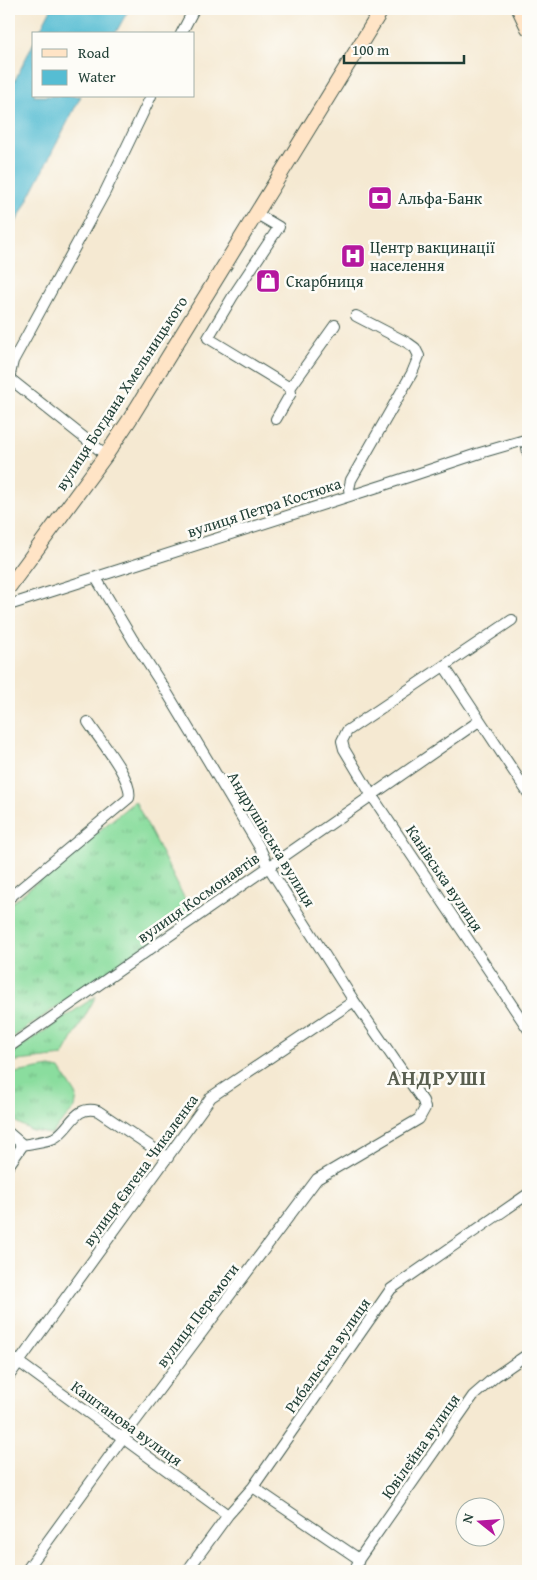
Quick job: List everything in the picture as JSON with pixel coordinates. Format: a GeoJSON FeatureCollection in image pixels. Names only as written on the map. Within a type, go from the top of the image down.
{"type":"FeatureCollection","features":[{"type":"Feature","properties":{"kind":"main road","name":"вулиця Богдана Хмельницького"},"geometry":{"type":"LineString","coordinates":[[9,588],[106,455],[257,214],[382,9]]}},
{"type":"Feature","properties":{"kind":"main road"},"geometry":{"type":"LineString","coordinates":[[518,9],[528,28]]}},
{"type":"Feature","properties":{"kind":"street"},"geometry":{"type":"LineString","coordinates":[[182,32],[194,9]]}},
{"type":"Feature","properties":{"kind":"street"},"geometry":{"type":"LineString","coordinates":[[106,455],[9,378],[13,361],[105,192],[150,98]]}},
{"type":"Feature","properties":{"kind":"street"},"geometry":{"type":"LineString","coordinates":[[257,214],[279,227],[233,296],[208,338],[290,388],[292,393],[276,419]]}},
{"type":"Feature","properties":{"kind":"street"},"geometry":{"type":"LineString","coordinates":[[350,495],[351,480],[412,373],[419,356],[415,348],[408,343],[356,316]]}},
{"type":"Feature","properties":{"kind":"street"},"geometry":{"type":"LineString","coordinates":[[290,388],[335,325]]}},
{"type":"Feature","properties":{"kind":"street"},"geometry":{"type":"LineString","coordinates":[[527,439],[528,453]]}},
{"type":"Feature","properties":{"kind":"street","name":"вулиця Петра Костюка"},"geometry":{"type":"LineString","coordinates":[[9,605],[527,439]]}},
{"type":"Feature","properties":{"kind":"street","name":"Андрушівська вулиця"},"geometry":{"type":"LineString","coordinates":[[96,578],[174,704],[260,848],[268,866],[354,1002],[424,1101],[424,1112]]}},
{"type":"Feature","properties":{"kind":"street"},"geometry":{"type":"LineString","coordinates":[[512,620],[444,666],[528,793]]}},
{"type":"Feature","properties":{"kind":"street","name":"Канівська вулиця"},"geometry":{"type":"LineString","coordinates":[[444,666],[347,731],[342,741],[344,749],[372,796],[528,1029]]}},
{"type":"Feature","properties":{"kind":"street","name":"вулиця Космонавтів"},"geometry":{"type":"LineString","coordinates":[[9,1047],[479,721]]}},
{"type":"Feature","properties":{"kind":"street"},"geometry":{"type":"LineString","coordinates":[[9,898],[129,798],[130,789],[122,773],[88,722]]}},
{"type":"Feature","properties":{"kind":"street","name":"вулиця Євгена Чикаленка"},"geometry":{"type":"LineString","coordinates":[[9,1376],[211,1097],[354,1002]]}},
{"type":"Feature","properties":{"kind":"street"},"geometry":{"type":"LineString","coordinates":[[9,1165],[23,1145],[54,1138],[80,1113],[92,1110],[98,1111],[168,1158]]}},
{"type":"Feature","properties":{"kind":"street","name":"вулиця Перемоги"},"geometry":{"type":"LineString","coordinates":[[26,1571],[122,1439],[317,1179],[419,1119],[424,1112]]}},
{"type":"Feature","properties":{"kind":"street"},"geometry":{"type":"LineString","coordinates":[[9,1133],[23,1145]]}},
{"type":"Feature","properties":{"kind":"street","name":"Рибальська вулиця"},"geometry":{"type":"LineString","coordinates":[[187,1571],[228,1515],[253,1487],[391,1289],[528,1194]]}},
{"type":"Feature","properties":{"kind":"street","name":"Ювілейна вулиця"},"geometry":{"type":"LineString","coordinates":[[354,1571],[358,1559],[473,1396],[496,1376],[528,1354]]}},
{"type":"Feature","properties":{"kind":"street","name":"Каштанова вулиця"},"geometry":{"type":"LineString","coordinates":[[9,1355],[228,1515]]}},
{"type":"Feature","properties":{"kind":"street"},"geometry":{"type":"LineString","coordinates":[[253,1487],[358,1559]]}},
{"type":"Feature","properties":{"kind":"green space"},"geometry":{"type":"Polygon","coordinates":[[[135,801],[192,913],[9,1040],[9,905],[135,801]]]}},
{"type":"Feature","properties":{"kind":"green space"},"geometry":{"type":"Polygon","coordinates":[[[96,996],[63,1056],[9,1062],[9,1055],[96,996]]]}},
{"type":"Feature","properties":{"kind":"green space"},"geometry":{"type":"Polygon","coordinates":[[[50,1067],[60,1069],[77,1096],[75,1108],[51,1134],[32,1131],[9,1118],[9,1074],[50,1067]]]}},
{"type":"Feature","properties":{"kind":"water"},"geometry":{"type":"Polygon","coordinates":[[[51,9],[129,9],[116,32],[39,32],[51,9]]]}},
{"type":"Feature","properties":{"kind":"water"},"geometry":{"type":"Polygon","coordinates":[[[32,46],[32,98],[80,98],[9,236],[9,92],[32,46]]]}},
{"type":"Feature","properties":{"kind":"place","name":"Альфа-Банк"},"geometry":{"type":"Point","coordinates":[380,198]}},
{"type":"Feature","properties":{"kind":"place","name":"Центр вакцинації населення"},"geometry":{"type":"Point","coordinates":[353,256]}},
{"type":"Feature","properties":{"kind":"place","name":"Скарбниця"},"geometry":{"type":"Point","coordinates":[268,281]}},
{"type":"Feature","properties":{"kind":"district","name":"АНДРУШІ"},"geometry":{"type":"Point","coordinates":[437,1078]}}]}
